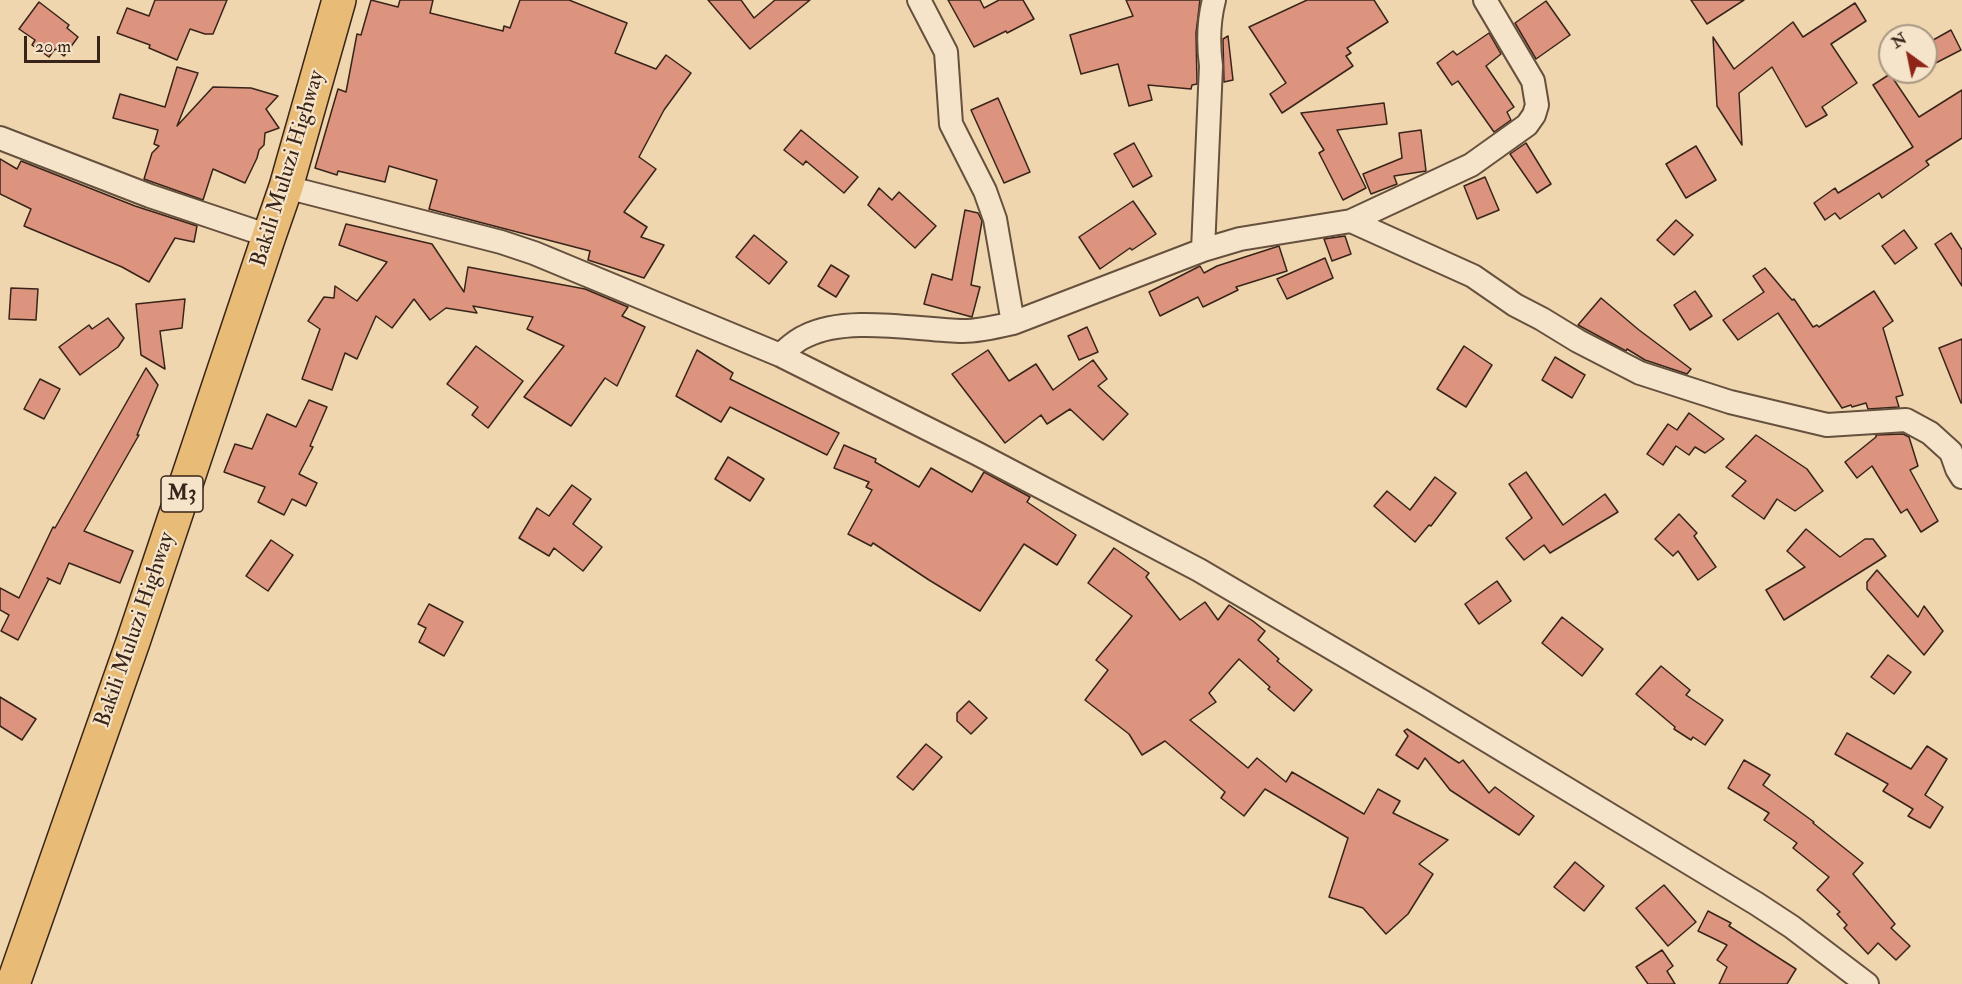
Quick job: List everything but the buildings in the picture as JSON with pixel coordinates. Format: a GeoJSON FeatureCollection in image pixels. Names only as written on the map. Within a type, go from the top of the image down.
{"type":"FeatureCollection","features":[{"type":"Feature","properties":{"kind":"highway","name":"Bakili Muluzi Highway"},"geometry":{"type":"LineString","coordinates":[[14,984],[133,642],[286,187],[339,0]]}},
{"type":"Feature","properties":{"kind":"street"},"geometry":{"type":"LineString","coordinates":[[919,0],[946,52],[951,124],[986,191],[995,219],[1013,323]]}},
{"type":"Feature","properties":{"kind":"street"},"geometry":{"type":"LineString","coordinates":[[1203,250],[1211,66],[1208,40],[1214,0]]}},
{"type":"Feature","properties":{"kind":"street"},"geometry":{"type":"LineString","coordinates":[[780,355],[806,336],[820,330],[844,326],[964,331],[1013,323],[1203,250],[1240,239],[1351,221],[1471,165],[1522,129],[1534,115],[1537,105],[1533,81],[1485,0]]}},
{"type":"Feature","properties":{"kind":"street"},"geometry":{"type":"LineString","coordinates":[[0,138],[150,195],[269,236]]}},
{"type":"Feature","properties":{"kind":"street"},"geometry":{"type":"LineString","coordinates":[[286,187],[501,242],[534,253],[780,355],[976,453],[1199,570],[1425,703],[1757,904],[1792,927],[1867,984]]}},
{"type":"Feature","properties":{"kind":"street"},"geometry":{"type":"LineString","coordinates":[[1351,221],[1473,276],[1515,305],[1640,373],[1730,402],[1827,425],[1906,420],[1930,433],[1951,452],[1962,477]]}}]}
